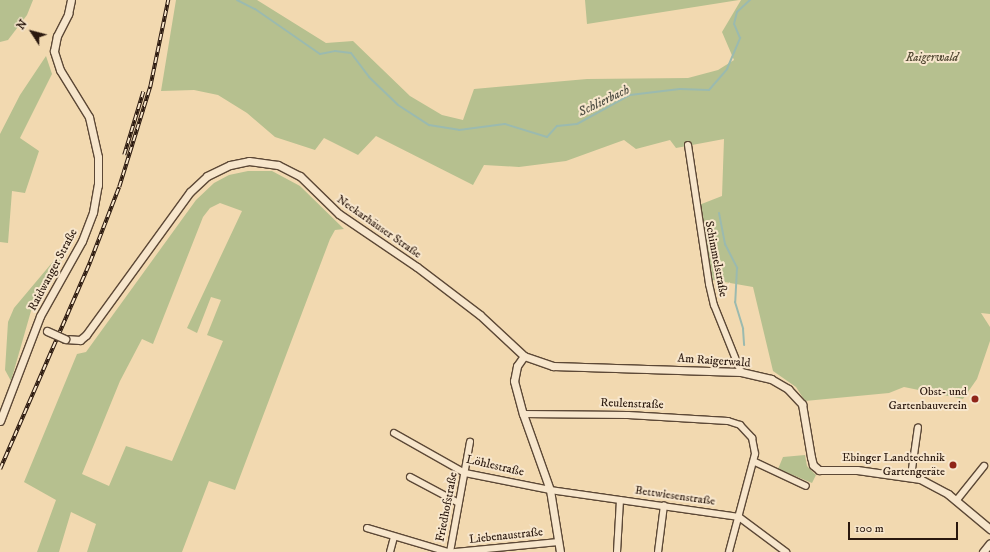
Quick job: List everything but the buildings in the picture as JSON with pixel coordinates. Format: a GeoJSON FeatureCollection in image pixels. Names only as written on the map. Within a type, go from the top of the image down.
{"type":"FeatureCollection","features":[{"type":"Feature","properties":{"kind":"street","name":"Raidwanger Straße"},"geometry":{"type":"LineString","coordinates":[[0,421],[50,295],[82,241],[93,212],[98,185],[98,157],[89,116],[60,70],[54,51],[56,36],[68,14],[71,0]]}},
{"type":"Feature","properties":{"kind":"street","name":"Schimmelstraße"},"geometry":{"type":"LineString","coordinates":[[688,145],[709,284],[714,305],[741,372]]}},
{"type":"Feature","properties":{"kind":"street","name":"Neckarhäuser Straße"},"geometry":{"type":"LineString","coordinates":[[37,325],[47,332],[65,339],[80,340],[86,335],[190,192],[202,181],[230,165],[249,161],[278,165],[300,176],[339,214],[462,301],[524,356]]}},
{"type":"Feature","properties":{"kind":"street","name":"Am Raigerwald"},"geometry":{"type":"LineString","coordinates":[[524,356],[553,366],[741,372],[771,379],[796,395],[806,416],[813,464],[819,470],[857,470],[911,476],[937,486],[990,529]]}},
{"type":"Feature","properties":{"kind":"street"},"geometry":{"type":"LineString","coordinates":[[524,356],[517,366],[514,381],[523,414],[550,490],[560,552]]}},
{"type":"Feature","properties":{"kind":"street","name":"Reulenstraße"},"geometry":{"type":"LineString","coordinates":[[523,414],[642,416],[728,421],[740,425],[752,438],[754,462]]}},
{"type":"Feature","properties":{"kind":"street"},"geometry":{"type":"LineString","coordinates":[[911,476],[918,427]]}},
{"type":"Feature","properties":{"kind":"street","name":"Löhlestraße"},"geometry":{"type":"LineString","coordinates":[[394,433],[465,473],[550,490]]}},
{"type":"Feature","properties":{"kind":"street","name":"Friedhofstraße"},"geometry":{"type":"LineString","coordinates":[[449,552],[470,442]]}},
{"type":"Feature","properties":{"kind":"street"},"geometry":{"type":"LineString","coordinates":[[729,552],[754,462],[806,486]]}},
{"type":"Feature","properties":{"kind":"street"},"geometry":{"type":"LineString","coordinates":[[956,501],[984,466]]}},
{"type":"Feature","properties":{"kind":"street"},"geometry":{"type":"LineString","coordinates":[[410,477],[459,503]]}},
{"type":"Feature","properties":{"kind":"street","name":"Bettwiesenstraße"},"geometry":{"type":"LineString","coordinates":[[550,490],[664,505],[739,517],[786,552]]}},
{"type":"Feature","properties":{"kind":"street"},"geometry":{"type":"LineString","coordinates":[[616,552],[620,500]]}},
{"type":"Feature","properties":{"kind":"street"},"geometry":{"type":"LineString","coordinates":[[658,552],[664,505]]}},
{"type":"Feature","properties":{"kind":"street"},"geometry":{"type":"LineString","coordinates":[[367,528],[449,552]]}},
{"type":"Feature","properties":{"kind":"street"},"geometry":{"type":"LineString","coordinates":[[390,552],[394,537]]}},
{"type":"Feature","properties":{"kind":"street","name":"Liebenaustraße"},"geometry":{"type":"LineString","coordinates":[[455,552],[559,542]]}},
{"type":"Feature","properties":{"kind":"street"},"geometry":{"type":"LineString","coordinates":[[983,552],[990,543]]}},
{"type":"Feature","properties":{"kind":"green space"},"geometry":{"type":"Polygon","coordinates":[[[0,0],[33,0],[27,15],[8,40],[0,42],[0,0]]]}},
{"type":"Feature","properties":{"kind":"green space","name":"Raigerwald"},"geometry":{"type":"Polygon","coordinates":[[[176,0],[257,0],[326,43],[353,41],[410,96],[442,115],[463,120],[474,89],[587,79],[688,78],[718,70],[734,60],[722,32],[741,0],[990,0],[990,314],[981,313],[990,327],[990,341],[977,379],[963,399],[904,387],[889,393],[805,401],[796,387],[773,371],[753,287],[713,280],[699,205],[722,196],[724,139],[676,148],[670,140],[636,149],[624,140],[566,161],[519,167],[484,165],[473,185],[376,136],[358,155],[324,138],[315,150],[275,137],[247,113],[218,95],[194,90],[161,91],[176,0]]]}},
{"type":"Feature","properties":{"kind":"green space"},"geometry":{"type":"Polygon","coordinates":[[[585,0],[739,0],[587,24],[585,0]]]}},
{"type":"Feature","properties":{"kind":"green space"},"geometry":{"type":"Polygon","coordinates":[[[46,56],[52,74],[20,138],[39,151],[25,193],[12,191],[8,243],[0,242],[0,134],[20,95],[46,56]]]}},
{"type":"Feature","properties":{"kind":"green space"},"geometry":{"type":"Polygon","coordinates":[[[248,171],[272,171],[300,186],[344,229],[335,230],[330,239],[235,490],[209,481],[182,552],[87,552],[96,524],[71,512],[59,552],[37,552],[56,500],[24,482],[77,354],[86,352],[196,200],[214,183],[229,175],[248,171]],[[220,203],[210,208],[203,217],[153,344],[142,339],[120,381],[82,474],[109,486],[126,446],[172,461],[223,341],[207,335],[221,300],[211,297],[197,333],[187,328],[242,211],[220,203]]]}},
{"type":"Feature","properties":{"kind":"green space"},"geometry":{"type":"Polygon","coordinates":[[[77,233],[31,311],[11,381],[5,370],[8,322],[14,308],[77,233]]]}},
{"type":"Feature","properties":{"kind":"green space"},"geometry":{"type":"Polygon","coordinates":[[[805,455],[807,466],[816,475],[812,483],[778,469],[783,457],[805,455]]]}},
{"type":"Feature","properties":{"kind":"waterway","name":"Schlierbach"},"geometry":{"type":"LineString","coordinates":[[237,0],[255,9],[320,54],[335,51],[351,53],[369,77],[398,105],[429,125],[459,130],[505,124],[547,137],[557,126],[577,124],[630,95],[680,89],[709,90],[727,69],[740,38],[734,24],[737,12],[750,0]]}},
{"type":"Feature","properties":{"kind":"waterway"},"geometry":{"type":"LineString","coordinates":[[719,213],[725,244],[737,268],[735,302],[743,329],[744,345]]}},
{"type":"Feature","properties":{"kind":"railway"},"geometry":{"type":"LineString","coordinates":[[0,469],[90,262],[119,187],[150,87],[168,0]]}},
{"type":"Feature","properties":{"kind":"railway"},"geometry":{"type":"LineString","coordinates":[[124,155],[143,92]]}},
{"type":"Feature","properties":{"kind":"place","name":"Obst- und Gartenbauverein"},"geometry":{"type":"Point","coordinates":[975,399]}},
{"type":"Feature","properties":{"kind":"place","name":"Ebinger Landtechnik Gartengeräte"},"geometry":{"type":"Point","coordinates":[953,465]}}]}
